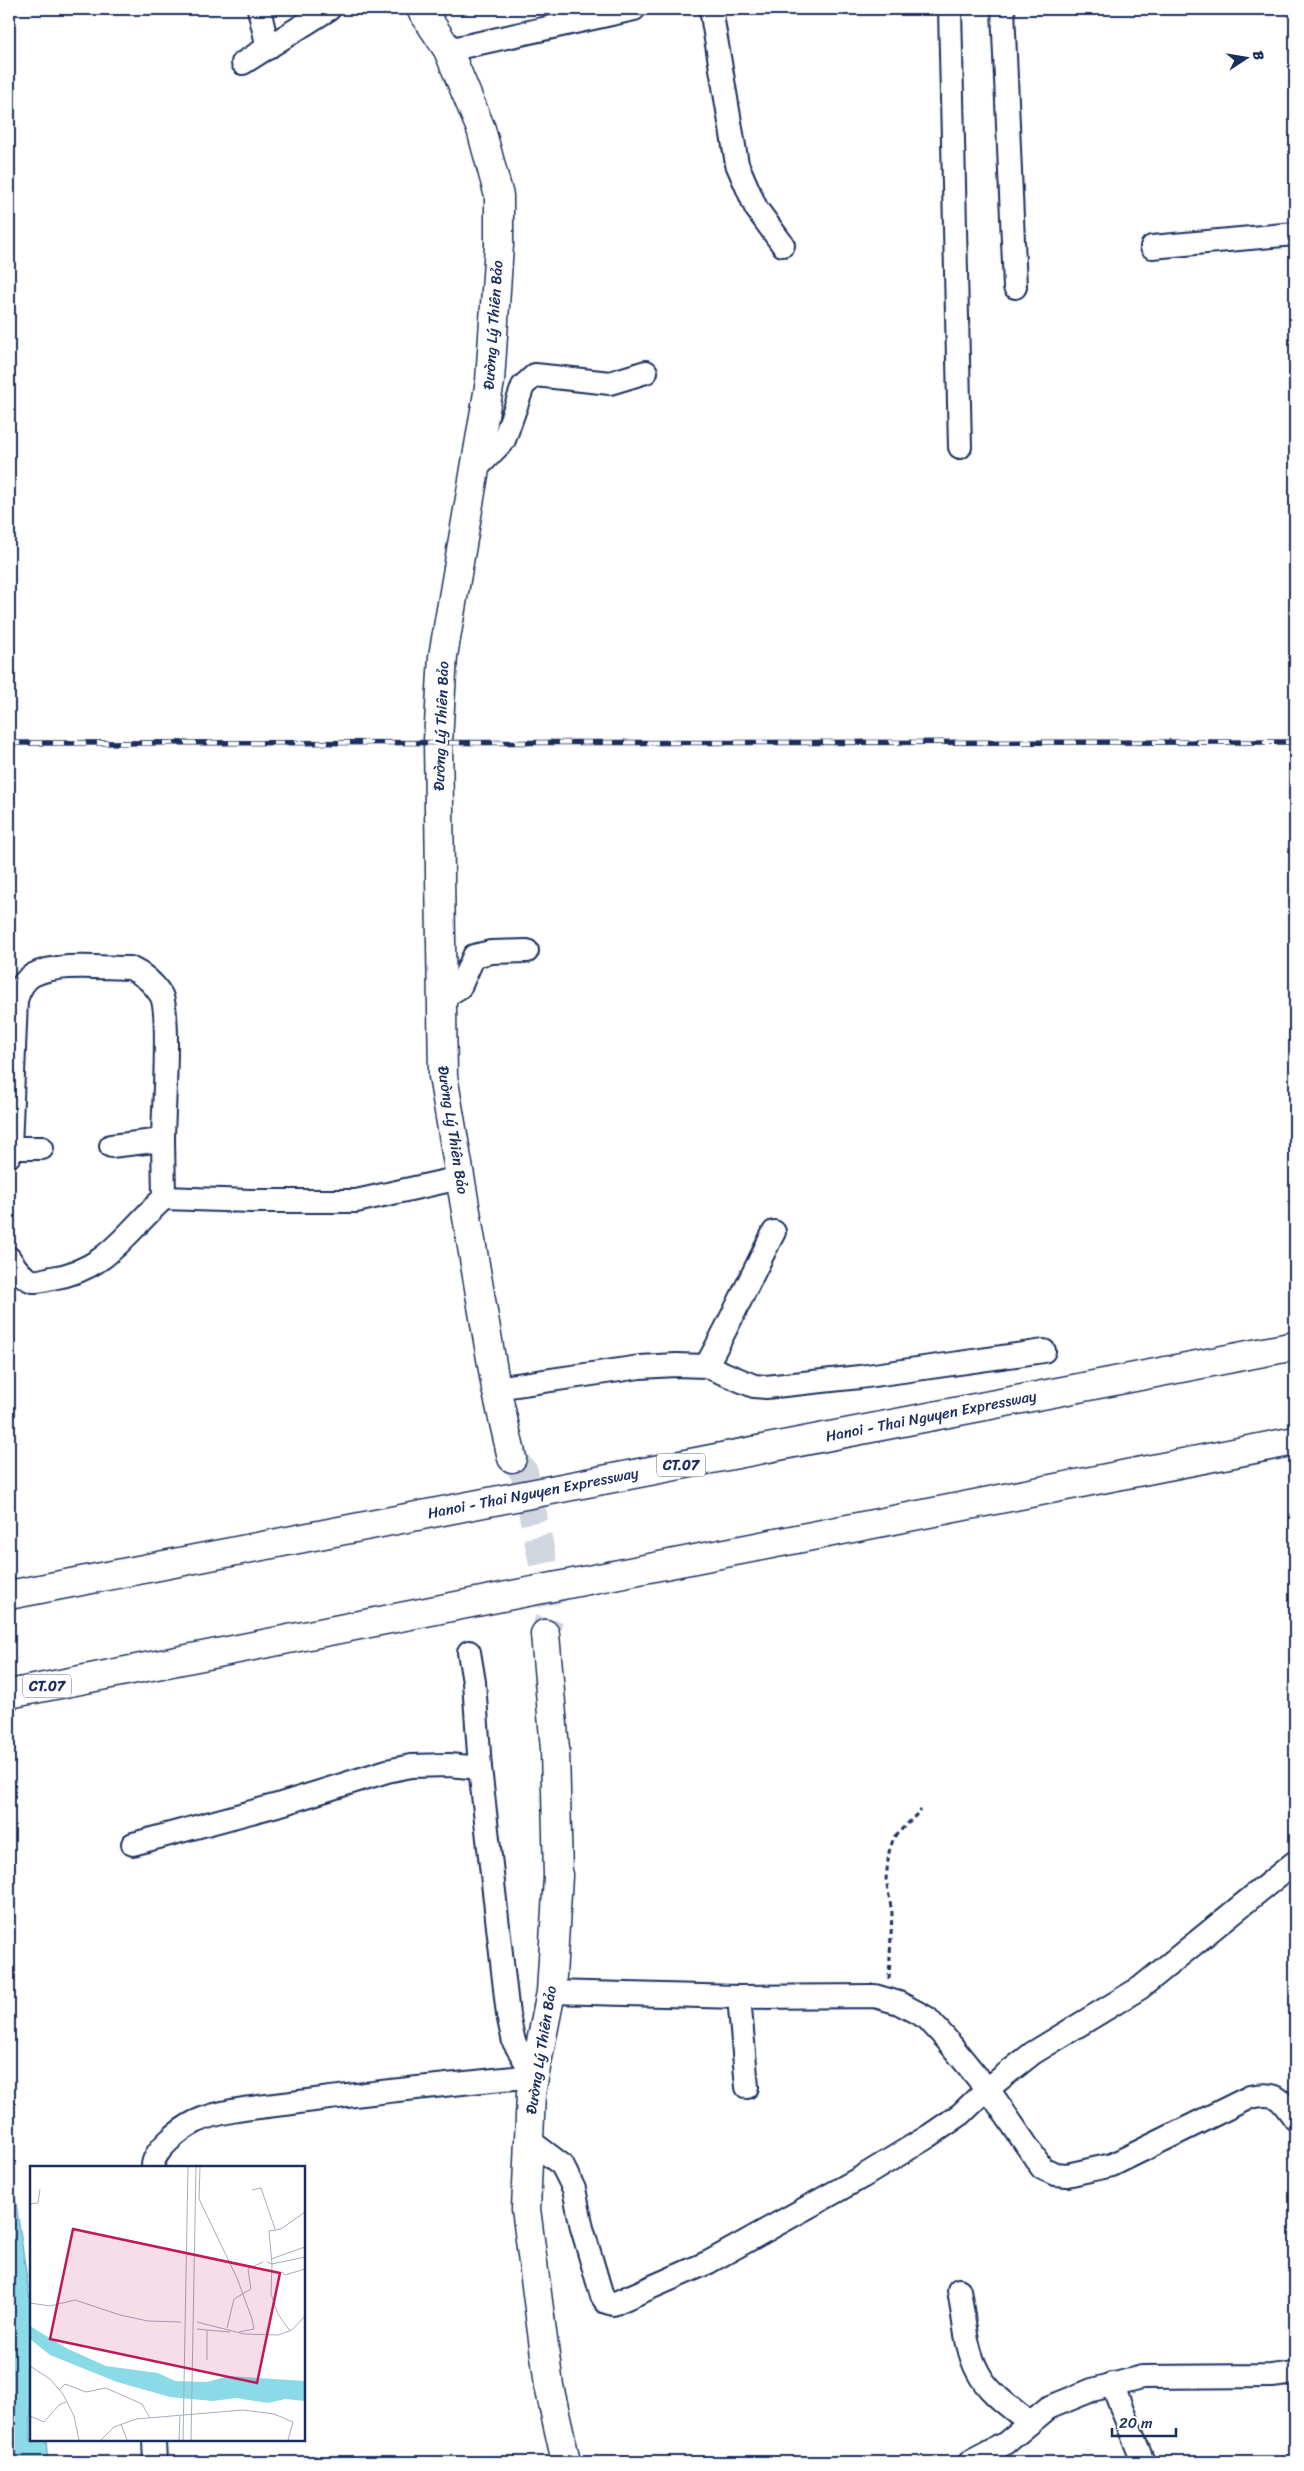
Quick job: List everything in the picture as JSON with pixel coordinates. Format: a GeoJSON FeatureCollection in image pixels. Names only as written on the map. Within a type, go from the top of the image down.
{"type":"FeatureCollection","features":[{"type":"Feature","properties":{"kind":"main road","name":"Đường Lý Thiên Bảo"},"geometry":{"type":"LineString","coordinates":[[422,9],[448,50],[481,129],[499,196],[499,245],[490,381],[443,665],[438,741],[443,1076],[496,1388],[512,1458]]}},
{"type":"Feature","properties":{"kind":"main road","name":"Hanoi - Thai Nguyen Expressway"},"geometry":{"type":"LineString","coordinates":[[9,1595],[1295,1346]]}},
{"type":"Feature","properties":{"kind":"main road","name":"CT.07"},"geometry":{"type":"LineString","coordinates":[[9,1694],[1295,1441]]}},
{"type":"Feature","properties":{"kind":"main road","name":"Đường Lý Thiên Bảo"},"geometry":{"type":"LineString","coordinates":[[545,1634],[555,1749],[558,1876],[551,1992],[534,2076],[526,2209],[549,2386],[566,2462]]}},
{"type":"Feature","properties":{"kind":"street"},"geometry":{"type":"LineString","coordinates":[[259,9],[268,48]]}},
{"type":"Feature","properties":{"kind":"street"},"geometry":{"type":"LineString","coordinates":[[243,64],[329,9]]}},
{"type":"Feature","properties":{"kind":"street"},"geometry":{"type":"LineString","coordinates":[[448,50],[634,9]]}},
{"type":"Feature","properties":{"kind":"street"},"geometry":{"type":"LineString","coordinates":[[711,9],[737,164],[756,208],[783,245]]}},
{"type":"Feature","properties":{"kind":"street"},"geometry":{"type":"LineString","coordinates":[[950,9],[960,447]]}},
{"type":"Feature","properties":{"kind":"street"},"geometry":{"type":"LineString","coordinates":[[1003,9],[1015,287]]}},
{"type":"Feature","properties":{"kind":"street"},"geometry":{"type":"LineString","coordinates":[[1152,247],[1295,234]]}},
{"type":"Feature","properties":{"kind":"street"},"geometry":{"type":"LineString","coordinates":[[474,471],[504,440],[523,386],[535,375],[610,384],[646,372]]}},
{"type":"Feature","properties":{"kind":"street"},"geometry":{"type":"LineString","coordinates":[[442,998],[460,987],[474,956],[491,952],[527,951]]}},
{"type":"Feature","properties":{"kind":"street"},"geometry":{"type":"LineString","coordinates":[[42,1148],[9,1152],[16,1000],[21,987],[32,975],[54,968],[130,968],[150,981],[162,997],[166,1036],[163,1140],[164,1198]]}},
{"type":"Feature","properties":{"kind":"street"},"geometry":{"type":"LineString","coordinates":[[111,1146],[163,1140]]}},
{"type":"Feature","properties":{"kind":"street"},"geometry":{"type":"LineString","coordinates":[[9,1258],[21,1274],[34,1281],[67,1276],[91,1267],[116,1247],[143,1217],[164,1198],[251,1201],[356,1201],[460,1178]]}},
{"type":"Feature","properties":{"kind":"street"},"geometry":{"type":"LineString","coordinates":[[706,1366],[734,1317],[748,1281],[774,1232]]}},
{"type":"Feature","properties":{"kind":"street"},"geometry":{"type":"LineString","coordinates":[[496,1388],[640,1367],[706,1366],[754,1386],[766,1386],[860,1377],[1044,1351]]}},
{"type":"Feature","properties":{"kind":"street"},"geometry":{"type":"LineString","coordinates":[[153,2166],[153,2162],[163,2145],[195,2122],[235,2111],[330,2098],[534,2076],[514,2042],[508,2015],[480,1768],[474,1682],[469,1652]]}},
{"type":"Feature","properties":{"kind":"street"},"geometry":{"type":"LineString","coordinates":[[133,1844],[281,1804],[387,1771],[411,1766],[449,1764],[480,1768]]}},
{"type":"Feature","properties":{"kind":"street"},"geometry":{"type":"LineString","coordinates":[[529,2140],[562,2165],[574,2188],[582,2228],[602,2296],[606,2302],[613,2304],[709,2262],[862,2177],[961,2114],[986,2090],[1032,2054],[1140,1988],[1295,1862]]}},
{"type":"Feature","properties":{"kind":"street"},"geometry":{"type":"LineString","coordinates":[[551,1992],[739,1997],[875,1996],[899,2003],[927,2018],[980,2079],[1042,2168],[1054,2174],[1067,2175],[1112,2165],[1250,2096],[1265,2094],[1280,2098],[1295,2118]]}},
{"type":"Feature","properties":{"kind":"street"},"geometry":{"type":"LineString","coordinates":[[739,1997],[747,2086]]}},
{"type":"Feature","properties":{"kind":"street"},"geometry":{"type":"LineString","coordinates":[[960,2290],[970,2351],[978,2373],[993,2392],[1030,2423]]}},
{"type":"Feature","properties":{"kind":"street"},"geometry":{"type":"LineString","coordinates":[[982,2459],[1006,2443],[1048,2408],[1112,2384],[1142,2377],[1272,2376],[1295,2373]]}},
{"type":"Feature","properties":{"kind":"street"},"geometry":{"type":"LineString","coordinates":[[1112,2384],[1143,2462]]}},
{"type":"Feature","properties":{"kind":"street"},"geometry":{"type":"LineString","coordinates":[[154,2441],[155,2462]]}},
{"type":"Feature","properties":{"kind":"path"},"geometry":{"type":"LineString","coordinates":[[888,2000],[892,1913],[886,1879],[889,1852],[894,1837],[921,1810]]}},
{"type":"Feature","properties":{"kind":"water"},"geometry":{"type":"Polygon","coordinates":[[[9,2154],[30,2300],[30,2441],[46,2441],[48,2462],[9,2462],[9,2154]]]}},
{"type":"Feature","properties":{"kind":"tunnel"},"geometry":{"type":"LineString","coordinates":[[512,1458],[524,1472],[552,1606],[545,1634]]}},
{"type":"Feature","properties":{"kind":"railway"},"geometry":{"type":"LineString","coordinates":[[9,743],[1295,742]]}}]}
